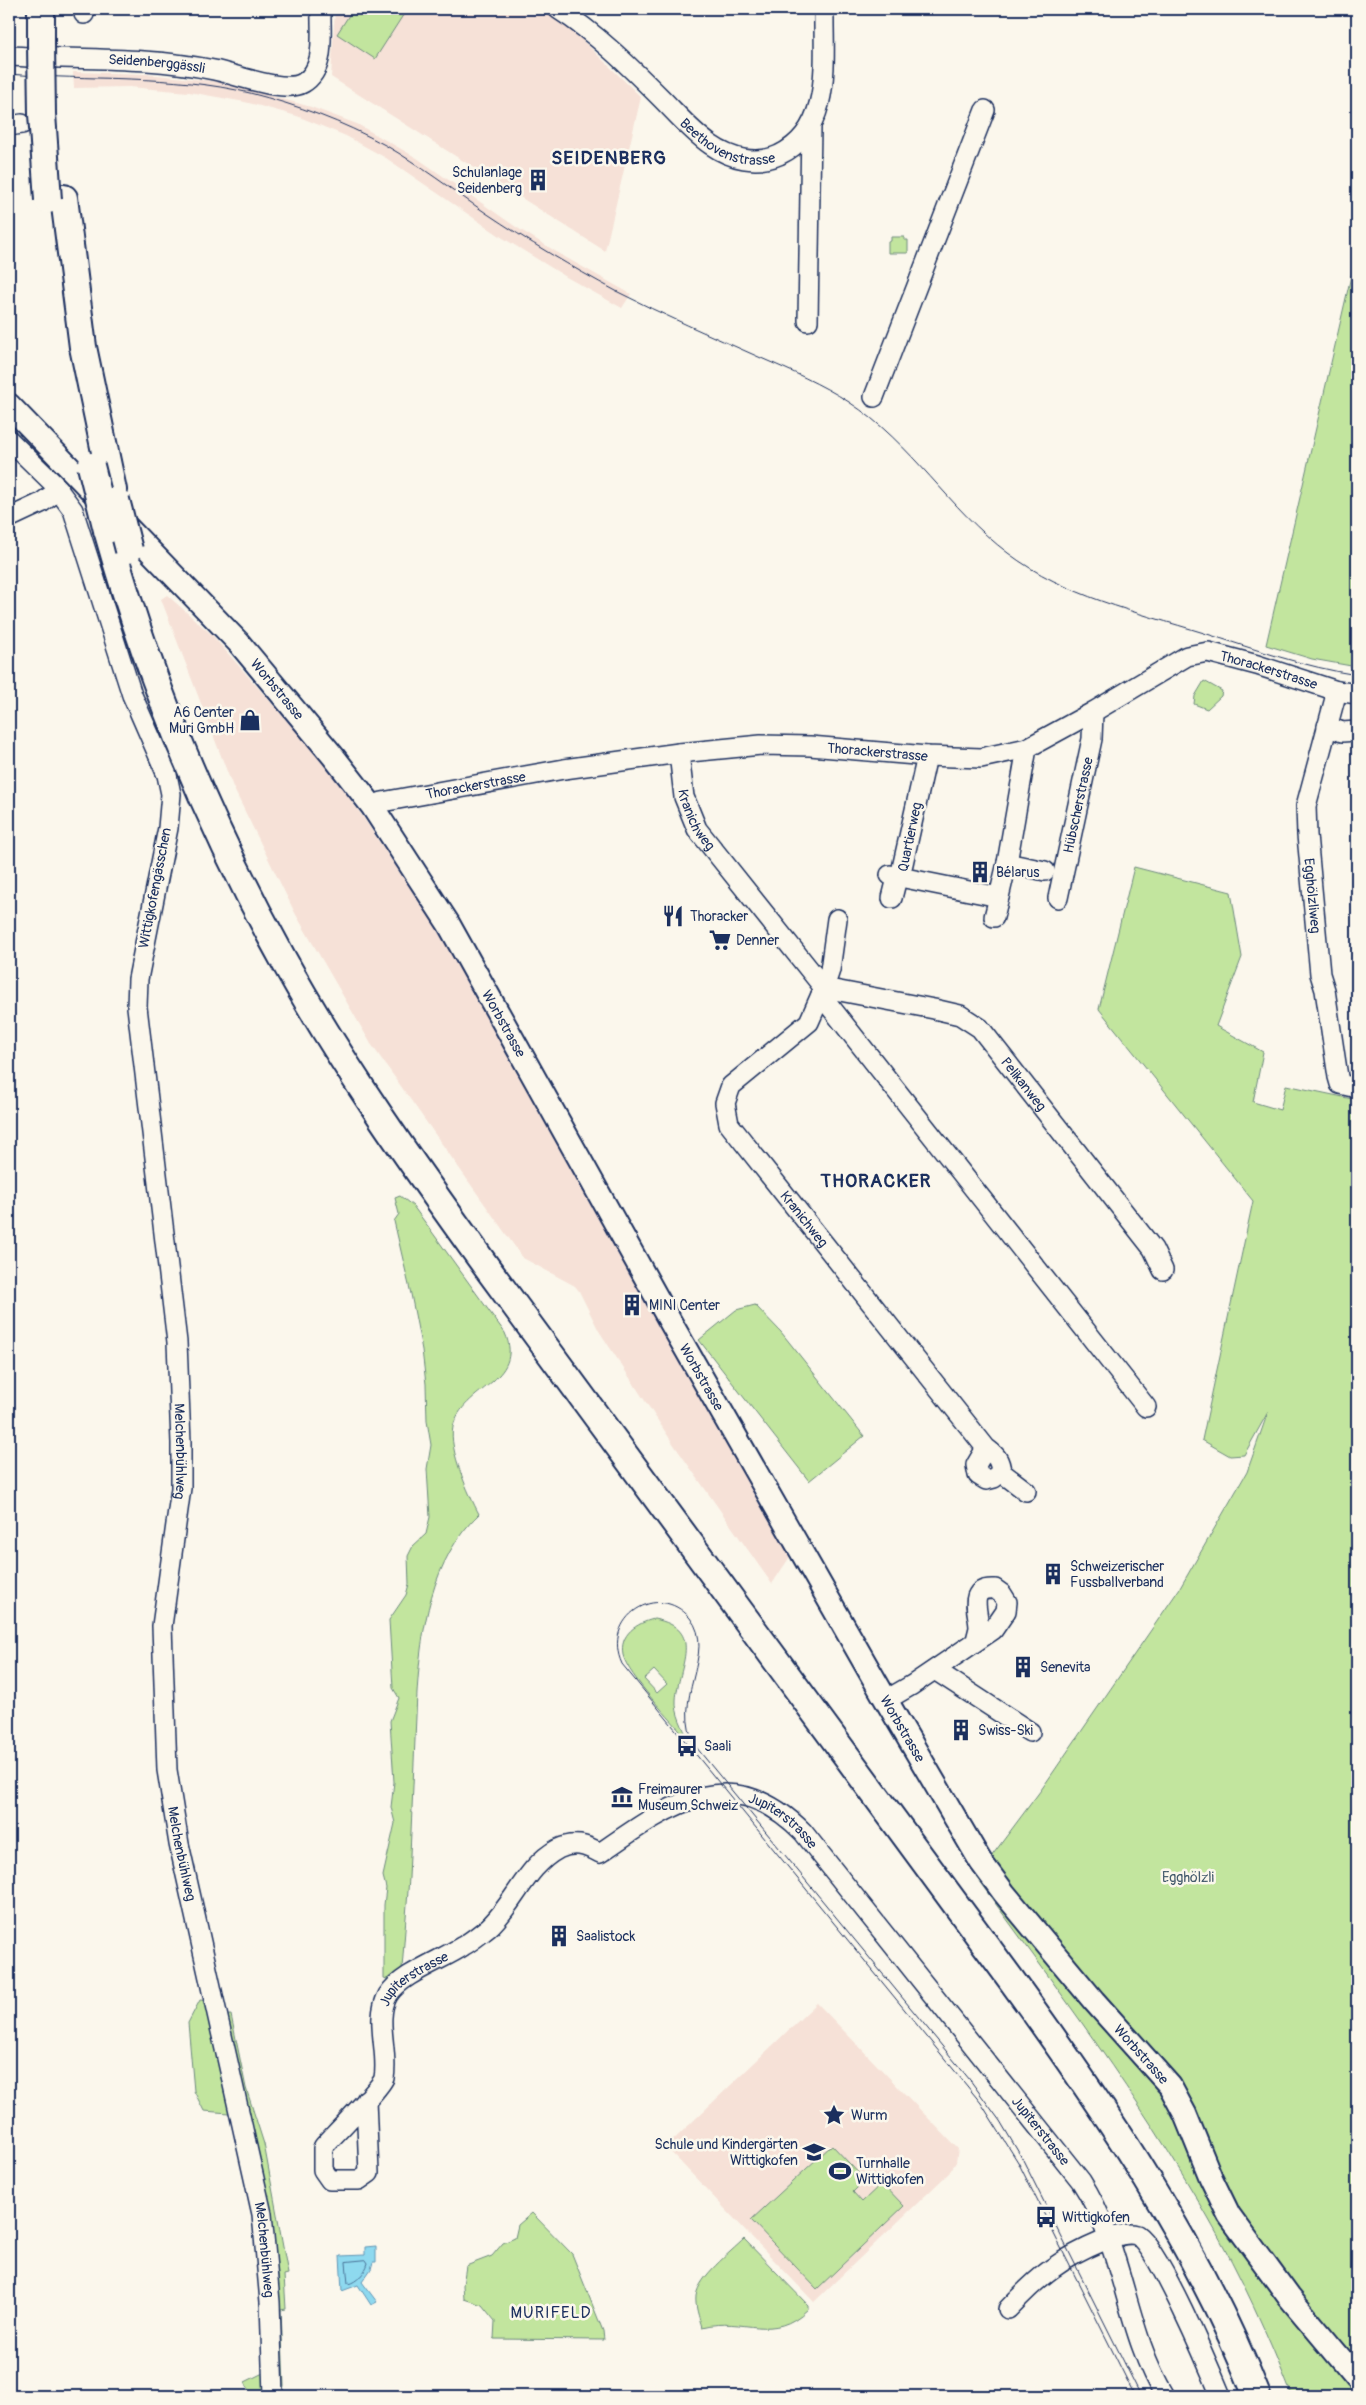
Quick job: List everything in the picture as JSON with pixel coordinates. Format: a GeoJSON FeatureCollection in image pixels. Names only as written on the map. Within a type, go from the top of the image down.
{"type":"FeatureCollection","features":[{"type":"Feature","properties":{"kind":"highway"},"geometry":{"type":"LineString","coordinates":[[41,9],[49,44],[58,112],[56,199],[62,316],[91,466],[107,530],[154,677],[206,805],[274,942],[334,1046],[395,1138],[470,1245],[1080,2076],[1140,2167],[1179,2232],[1222,2314],[1257,2396]]}},
{"type":"Feature","properties":{"kind":"highway"},"geometry":{"type":"LineString","coordinates":[[49,44],[57,9]]}},
{"type":"Feature","properties":{"kind":"highway"},"geometry":{"type":"LineString","coordinates":[[56,199],[73,280],[85,355],[113,490],[129,550],[169,671],[220,798],[280,920],[348,1037],[422,1150],[495,1252],[1006,1945],[1108,2088],[1158,2166],[1209,2254],[1240,2315],[1275,2396]]}},
{"type":"Feature","properties":{"kind":"main road","name":"Worbstrasse"},"geometry":{"type":"LineString","coordinates":[[9,405],[240,643],[291,703],[372,806],[448,922],[573,1148],[886,1700],[988,1872],[1094,2001],[1170,2086],[1185,2114],[1219,2196],[1240,2232],[1301,2312],[1357,2378]]}},
{"type":"Feature","properties":{"kind":"street","name":"Seidenberggässli"},"geometry":{"type":"LineString","coordinates":[[9,56],[162,62],[213,70],[277,85],[290,86],[301,84],[314,73],[318,66],[321,9]]}},
{"type":"Feature","properties":{"kind":"street","name":"Beethovenstrasse"},"geometry":{"type":"LineString","coordinates":[[558,9],[604,43],[698,135],[723,152],[751,160],[775,156],[797,143],[811,126],[818,109],[823,87],[824,9]]}},
{"type":"Feature","properties":{"kind":"street"},"geometry":{"type":"LineString","coordinates":[[874,398],[985,110]]}},
{"type":"Feature","properties":{"kind":"street"},"geometry":{"type":"LineString","coordinates":[[808,321],[811,126]]}},
{"type":"Feature","properties":{"kind":"street","name":"Wittigkofengässchen"},"geometry":{"type":"LineString","coordinates":[[9,440],[59,490],[73,510],[129,686],[166,775],[171,794],[168,828],[138,979],[138,1007],[172,1304]]}},
{"type":"Feature","properties":{"kind":"street"},"geometry":{"type":"LineString","coordinates":[[9,518],[41,503],[59,490]]}},
{"type":"Feature","properties":{"kind":"street","name":"Thorackerstrasse"},"geometry":{"type":"LineString","coordinates":[[372,806],[382,802],[564,769],[679,753],[786,745],[927,756],[981,758],[1027,748],[1094,712],[1180,660],[1196,653],[1208,652],[1257,664],[1337,690],[1357,694]]}},
{"type":"Feature","properties":{"kind":"street","name":"Egghölzliweg"},"geometry":{"type":"LineString","coordinates":[[1337,690],[1307,798],[1307,835],[1320,974],[1325,990],[1338,1077],[1340,1084],[1343,1086],[1357,1088]]}},
{"type":"Feature","properties":{"kind":"street","name":"Hübscherstrasse"},"geometry":{"type":"LineString","coordinates":[[1058,898],[1092,739],[1094,712]]}},
{"type":"Feature","properties":{"kind":"street"},"geometry":{"type":"LineString","coordinates":[[1327,726],[1342,732],[1357,731]]}},
{"type":"Feature","properties":{"kind":"street"},"geometry":{"type":"LineString","coordinates":[[994,917],[1008,863],[1027,748]]}},
{"type":"Feature","properties":{"kind":"street","name":"Kranichweg"},"geometry":{"type":"LineString","coordinates":[[679,753],[684,797],[697,829],[1146,1407]]}},
{"type":"Feature","properties":{"kind":"street","name":"Quartierweg"},"geometry":{"type":"LineString","coordinates":[[927,756],[894,876],[998,897]]}},
{"type":"Feature","properties":{"kind":"street"},"geometry":{"type":"LineString","coordinates":[[1008,863],[1045,871]]}},
{"type":"Feature","properties":{"kind":"street"},"geometry":{"type":"LineString","coordinates":[[892,898],[896,882],[894,876]]}},
{"type":"Feature","properties":{"kind":"street"},"geometry":{"type":"LineString","coordinates":[[823,992],[830,970],[837,919]]}},
{"type":"Feature","properties":{"kind":"street","name":"Kranichweg"},"geometry":{"type":"LineString","coordinates":[[823,992],[815,1013],[809,1022],[731,1086],[725,1103],[726,1118],[738,1138],[986,1448],[976,1465],[978,1475],[986,1480],[994,1478],[1002,1472],[1026,1491]]}},
{"type":"Feature","properties":{"kind":"street","name":"Pelikanweg"},"geometry":{"type":"LineString","coordinates":[[823,992],[934,1008],[960,1016],[980,1028],[1153,1249],[1163,1270]]}},
{"type":"Feature","properties":{"kind":"street","name":"Melchenbühlweg"},"geometry":{"type":"LineString","coordinates":[[172,1304],[177,1342],[181,1488],[162,1626],[167,1770],[182,1853],[262,2214],[270,2302],[273,2396]]}},
{"type":"Feature","properties":{"kind":"street"},"geometry":{"type":"LineString","coordinates":[[886,1700],[935,1670],[976,1640]]}},
{"type":"Feature","properties":{"kind":"street"},"geometry":{"type":"LineString","coordinates":[[935,1670],[1030,1732]]}},
{"type":"Feature","properties":{"kind":"street","name":"Jupiterstrasse"},"geometry":{"type":"LineString","coordinates":[[366,2100],[384,2080],[385,2062],[382,2012],[387,1996],[396,1984],[465,1946],[489,1927],[546,1857],[563,1847],[577,1844],[587,1845],[600,1853],[648,1820],[693,1799],[723,1793],[748,1796],[782,1812],[814,1844],[1069,2164],[1091,2199],[1109,2239],[1147,2360],[1165,2396]]}},
{"type":"Feature","properties":{"kind":"street"},"geometry":{"type":"LineString","coordinates":[[1008,2309],[1042,2275],[1056,2264],[1109,2239],[1132,2234],[1146,2242],[1175,2296],[1221,2396]]}},
{"type":"Feature","properties":{"kind":"shaded area","name":"SEIDENBERG"},"geometry":{"type":"Polygon","coordinates":[[[335,9],[541,9],[576,34],[641,97],[605,251],[331,77],[335,9]]]}},
{"type":"Feature","properties":{"kind":"shaded area"},"geometry":{"type":"Polygon","coordinates":[[[73,72],[147,74],[222,82],[311,107],[357,124],[417,158],[516,227],[631,294],[622,308],[568,278],[503,238],[386,158],[346,136],[297,116],[245,102],[189,92],[129,87],[74,88],[73,72]]]}},
{"type":"Feature","properties":{"kind":"shaded area"},"geometry":{"type":"Polygon","coordinates":[[[167,595],[211,634],[324,763],[363,817],[454,954],[795,1549],[772,1584],[672,1442],[599,1331],[579,1291],[575,1286],[523,1258],[371,1044],[295,913],[233,787],[161,599],[167,595]]]}},
{"type":"Feature","properties":{"kind":"shaded area","name":"Schule und Kindergärten Wittigkofen"},"geometry":{"type":"Polygon","coordinates":[[[817,2003],[958,2149],[956,2162],[949,2173],[814,2302],[666,2147],[817,2003]]]}},
{"type":"Feature","properties":{"kind":"green space"},"geometry":{"type":"Polygon","coordinates":[[[353,9],[407,9],[375,59],[337,34],[353,9]]]}},
{"type":"Feature","properties":{"kind":"green space"},"geometry":{"type":"Polygon","coordinates":[[[891,237],[904,237],[904,240],[908,240],[908,253],[888,253],[888,242],[891,241],[891,237]]]}},
{"type":"Feature","properties":{"kind":"green space"},"geometry":{"type":"Polygon","coordinates":[[[1357,250],[1357,667],[1312,659],[1266,645],[1357,250]]]}},
{"type":"Feature","properties":{"kind":"green space"},"geometry":{"type":"Polygon","coordinates":[[[1204,681],[1222,691],[1221,696],[1207,709],[1194,704],[1195,696],[1204,681]]]}},
{"type":"Feature","properties":{"kind":"green space","name":"Egghölzli"},"geometry":{"type":"Polygon","coordinates":[[[1134,867],[1231,892],[1242,957],[1216,1026],[1263,1052],[1253,1102],[1280,1110],[1286,1085],[1357,1100],[1357,2396],[1292,2396],[1243,2283],[1182,2173],[1097,2044],[976,1877],[1041,1790],[1180,1588],[1247,1472],[1268,1412],[1244,1455],[1230,1456],[1202,1440],[1253,1201],[1099,1009],[1134,867]]]}},
{"type":"Feature","properties":{"kind":"green space"},"geometry":{"type":"Polygon","coordinates":[[[400,1196],[413,1206],[505,1333],[509,1349],[507,1363],[500,1374],[468,1402],[459,1413],[453,1427],[452,1436],[456,1459],[479,1514],[463,1532],[439,1574],[426,1621],[417,1693],[409,1878],[402,1969],[406,1977],[396,1982],[384,1978],[384,1905],[386,1888],[383,1876],[395,1823],[391,1807],[394,1782],[390,1721],[399,1698],[393,1688],[389,1620],[406,1595],[409,1584],[408,1556],[413,1546],[426,1534],[430,1517],[427,1469],[431,1445],[427,1421],[426,1384],[422,1350],[394,1221],[399,1214],[395,1198],[400,1196]]]}},
{"type":"Feature","properties":{"kind":"green space"},"geometry":{"type":"Polygon","coordinates":[[[755,1305],[781,1332],[864,1436],[809,1481],[699,1340],[736,1310],[755,1305]]]}},
{"type":"Feature","properties":{"kind":"green space"},"geometry":{"type":"Polygon","coordinates":[[[654,1619],[670,1624],[680,1631],[684,1640],[684,1662],[676,1705],[680,1721],[689,1740],[662,1711],[633,1675],[623,1655],[622,1648],[627,1635],[641,1623],[654,1619]],[[654,1670],[644,1679],[657,1693],[667,1684],[654,1670]]]}},
{"type":"Feature","properties":{"kind":"green space"},"geometry":{"type":"Polygon","coordinates":[[[200,2000],[209,2001],[215,2016],[231,2015],[246,2088],[264,2144],[288,2274],[284,2275],[286,2309],[281,2310],[284,2386],[282,2390],[284,2396],[251,2396],[245,2382],[273,2368],[241,2114],[204,2111],[194,2091],[188,2023],[200,2000]]]}},
{"type":"Feature","properties":{"kind":"green space"},"geometry":{"type":"Polygon","coordinates":[[[832,2145],[865,2180],[853,2192],[862,2202],[882,2183],[904,2206],[817,2289],[751,2220],[832,2145]]]}},
{"type":"Feature","properties":{"kind":"green space"},"geometry":{"type":"Polygon","coordinates":[[[532,2213],[572,2254],[603,2331],[604,2340],[494,2339],[495,2321],[482,2305],[464,2299],[463,2285],[466,2266],[492,2256],[503,2243],[515,2238],[518,2225],[532,2213]]]}},
{"type":"Feature","properties":{"kind":"green space"},"geometry":{"type":"Polygon","coordinates":[[[744,2239],[808,2305],[808,2309],[795,2319],[782,2325],[758,2327],[732,2324],[702,2327],[696,2304],[698,2288],[723,2258],[744,2239]]]}},
{"type":"Feature","properties":{"kind":"water"},"geometry":{"type":"Polygon","coordinates":[[[376,2246],[376,2262],[373,2262],[371,2269],[362,2282],[377,2302],[371,2305],[358,2285],[342,2291],[340,2256],[365,2255],[365,2247],[376,2246]]]}},
{"type":"Feature","properties":{"kind":"tram line"},"geometry":{"type":"LineString","coordinates":[[9,74],[160,80],[220,87],[285,103],[353,129],[398,153],[518,234],[599,282],[670,317],[806,378],[849,402],[872,418],[892,437],[987,536],[1008,553],[1053,581],[1127,610],[1280,657],[1357,675]]}},
{"type":"Feature","properties":{"kind":"tram line"},"geometry":{"type":"LineString","coordinates":[[1135,2396],[1018,2162],[981,2103],[622,1664],[618,1647],[619,1632],[626,1619],[636,1610],[649,1604],[663,1603],[677,1607],[690,1618],[697,1632],[699,1646],[688,1712],[689,1729],[696,1747],[970,2080],[1000,2121],[1022,2158],[1141,2396]]}},
{"type":"Feature","properties":{"kind":"place","name":"Schulanlage Seidenberg"},"geometry":{"type":"Point","coordinates":[538,180]}},
{"type":"Feature","properties":{"kind":"place","name":"A6 Center Muri GmbH"},"geometry":{"type":"Point","coordinates":[250,720]}},
{"type":"Feature","properties":{"kind":"place","name":"Bélarus"},"geometry":{"type":"Point","coordinates":[980,872]}},
{"type":"Feature","properties":{"kind":"place","name":"Thoracker"},"geometry":{"type":"Point","coordinates":[673,916]}},
{"type":"Feature","properties":{"kind":"place","name":"Denner"},"geometry":{"type":"Point","coordinates":[720,940]}},
{"type":"Feature","properties":{"kind":"place","name":"MINI Center"},"geometry":{"type":"Point","coordinates":[632,1305]}},
{"type":"Feature","properties":{"kind":"place","name":"Schweizerischer Fussballverband"},"geometry":{"type":"Point","coordinates":[1053,1574]}},
{"type":"Feature","properties":{"kind":"place","name":"Senevita"},"geometry":{"type":"Point","coordinates":[1023,1667]}},
{"type":"Feature","properties":{"kind":"place","name":"Swiss-Ski"},"geometry":{"type":"Point","coordinates":[961,1730]}},
{"type":"Feature","properties":{"kind":"place","name":"Saali"},"geometry":{"type":"Point","coordinates":[687,1746]}},
{"type":"Feature","properties":{"kind":"place","name":"Freimaurer Museum Schweiz"},"geometry":{"type":"Point","coordinates":[622,1797]}},
{"type":"Feature","properties":{"kind":"place","name":"Saalistock"},"geometry":{"type":"Point","coordinates":[559,1936]}},
{"type":"Feature","properties":{"kind":"place","name":"Wurm"},"geometry":{"type":"Point","coordinates":[834,2115]}},
{"type":"Feature","properties":{"kind":"place","name":"Schule und Kindergärten Wittigkofen"},"geometry":{"type":"Point","coordinates":[814,2152]}},
{"type":"Feature","properties":{"kind":"place","name":"Turnhalle Wittigkofen"},"geometry":{"type":"Point","coordinates":[840,2171]}},
{"type":"Feature","properties":{"kind":"place","name":"Wittigkofen"},"geometry":{"type":"Point","coordinates":[1046,2217]}},
{"type":"Feature","properties":{"kind":"district","name":"SEIDENBERG"},"geometry":{"type":"Point","coordinates":[609,158]}},
{"type":"Feature","properties":{"kind":"district","name":"THORACKER"},"geometry":{"type":"Point","coordinates":[876,1181]}},
{"type":"Feature","properties":{"kind":"district","name":"MURIFELD"},"geometry":{"type":"Point","coordinates":[551,2313]}}]}
